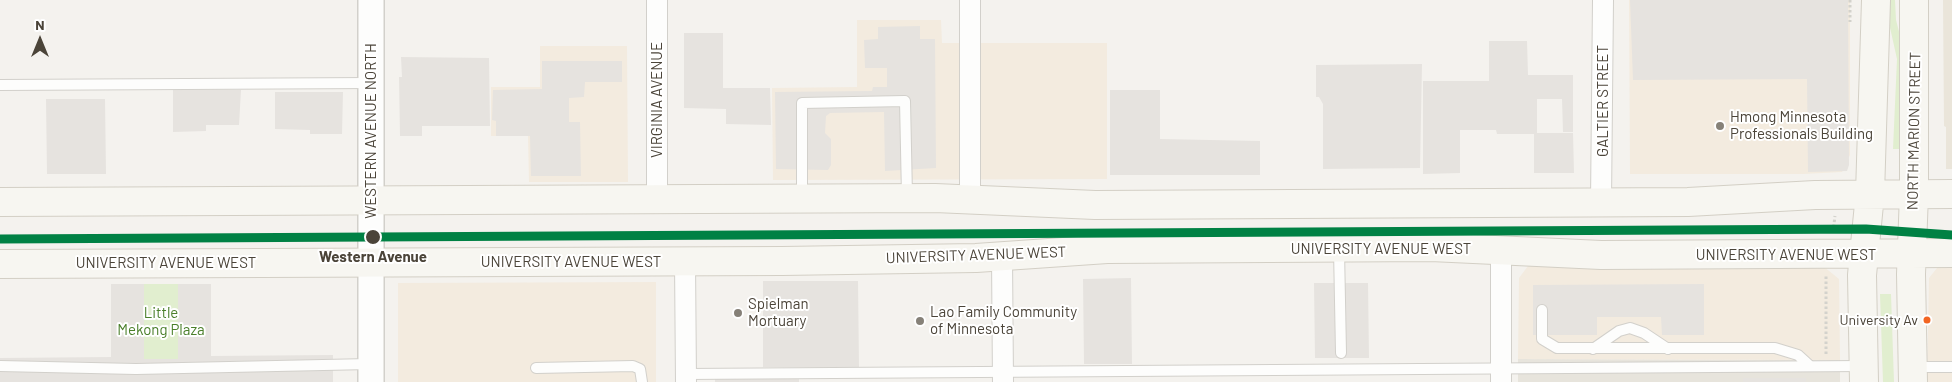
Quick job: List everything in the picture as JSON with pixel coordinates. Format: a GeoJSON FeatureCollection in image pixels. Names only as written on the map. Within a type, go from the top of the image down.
{"type":"FeatureCollection","features":[{"type":"Feature","properties":{"kind":"main road"},"geometry":{"type":"LineString","coordinates":[[1864,374],[1864,255],[1870,194],[1876,0]]}},
{"type":"Feature","properties":{"kind":"main road","name":"NORTH MARION STREET"},"geometry":{"type":"LineString","coordinates":[[1913,375],[1911,255],[1914,194],[1914,0]]}},
{"type":"Feature","properties":{"kind":"main road"},"geometry":{"type":"LineString","coordinates":[[0,202],[970,198],[1095,205],[1696,202],[1870,194],[1952,194]]}},
{"type":"Feature","properties":{"kind":"main road","name":"UNIVERSITY AVENUE WEST"},"geometry":{"type":"LineString","coordinates":[[0,264],[685,262],[1002,256],[1107,249],[1431,247],[1601,255],[1952,254]]}},
{"type":"Feature","properties":{"kind":"street","name":"WESTERN AVENUE NORTH"},"geometry":{"type":"LineString","coordinates":[[371,0],[371,373]]}},
{"type":"Feature","properties":{"kind":"street","name":"VIRGINIA AVENUE"},"geometry":{"type":"LineString","coordinates":[[657,0],[657,200]]}},
{"type":"Feature","properties":{"kind":"street"},"geometry":{"type":"LineString","coordinates":[[970,0],[970,198]]}},
{"type":"Feature","properties":{"kind":"street","name":"GALTIER STREET"},"geometry":{"type":"LineString","coordinates":[[1601,202],[1603,0]]}},
{"type":"Feature","properties":{"kind":"street"},"geometry":{"type":"LineString","coordinates":[[1501,251],[1502,375]]}},
{"type":"Feature","properties":{"kind":"street"},"geometry":{"type":"LineString","coordinates":[[1002,256],[1003,377]]}},
{"type":"Feature","properties":{"kind":"street"},"geometry":{"type":"LineString","coordinates":[[685,262],[686,378]]}},
{"type":"Feature","properties":{"kind":"lane"},"geometry":{"type":"LineString","coordinates":[[0,85],[371,83]]}},
{"type":"Feature","properties":{"kind":"lane"},"geometry":{"type":"LineString","coordinates":[[802,198],[802,103],[905,101],[907,198]]}},
{"type":"Feature","properties":{"kind":"lane"},"geometry":{"type":"LineString","coordinates":[[1339,248],[1341,353]]}},
{"type":"Feature","properties":{"kind":"lane"},"geometry":{"type":"LineString","coordinates":[[1542,310],[1542,339],[1548,345],[1565,350],[1775,348],[1798,355],[1810,366]]}},
{"type":"Feature","properties":{"kind":"lane"},"geometry":{"type":"LineString","coordinates":[[1593,350],[1619,331],[1630,328],[1644,332],[1668,349]]}},
{"type":"Feature","properties":{"kind":"lane"},"geometry":{"type":"LineString","coordinates":[[0,366],[371,373]]}},
{"type":"Feature","properties":{"kind":"lane"},"geometry":{"type":"LineString","coordinates":[[536,368],[634,366],[640,369],[642,382]]}},
{"type":"Feature","properties":{"kind":"lane"},"geometry":{"type":"LineString","coordinates":[[686,378],[1502,375],[1810,366],[1864,374]]}},
{"type":"Feature","properties":{"kind":"lane"},"geometry":{"type":"LineString","coordinates":[[1913,375],[1952,367]]}},
{"type":"Feature","properties":{"kind":"shaded area"},"geometry":{"type":"Polygon","coordinates":[[[1629,0],[1850,0],[1850,155],[1842,172],[1803,174],[1630,174],[1629,0]]]}},
{"type":"Feature","properties":{"kind":"shaded area"},"geometry":{"type":"Polygon","coordinates":[[[1630,0],[1848,0],[1849,165],[1847,171],[1808,172],[1807,79],[1633,80],[1630,0]]]}},
{"type":"Feature","properties":{"kind":"shaded area"},"geometry":{"type":"Polygon","coordinates":[[[1943,0],[1952,0],[1952,169],[1946,169],[1943,0]]]}},
{"type":"Feature","properties":{"kind":"shaded area"},"geometry":{"type":"Polygon","coordinates":[[[857,20],[941,20],[942,43],[1107,43],[1107,179],[773,180],[772,88],[857,87],[857,20]]]}},
{"type":"Feature","properties":{"kind":"shaded area"},"geometry":{"type":"Polygon","coordinates":[[[920,26],[920,39],[935,39],[936,168],[885,171],[884,112],[830,113],[826,116],[825,133],[831,139],[831,165],[828,170],[776,169],[775,92],[872,91],[873,87],[887,87],[887,68],[865,68],[864,40],[878,39],[878,27],[920,26]]]}},
{"type":"Feature","properties":{"kind":"shaded area"},"geometry":{"type":"Polygon","coordinates":[[[684,33],[723,33],[723,88],[770,88],[771,125],[726,124],[726,109],[684,108],[684,33]]]}},
{"type":"Feature","properties":{"kind":"shaded area"},"geometry":{"type":"Polygon","coordinates":[[[1489,41],[1527,41],[1528,75],[1573,75],[1573,132],[1563,132],[1562,99],[1537,99],[1537,133],[1573,133],[1574,173],[1534,173],[1534,134],[1497,134],[1496,130],[1460,130],[1460,173],[1423,174],[1423,81],[1489,81],[1489,41]]]}},
{"type":"Feature","properties":{"kind":"shaded area"},"geometry":{"type":"Polygon","coordinates":[[[540,46],[627,46],[628,182],[529,182],[528,136],[491,136],[491,87],[540,87],[540,46]]]}},
{"type":"Feature","properties":{"kind":"shaded area"},"geometry":{"type":"Polygon","coordinates":[[[401,57],[489,58],[490,126],[422,126],[422,136],[400,136],[399,77],[402,77],[401,57]]]}},
{"type":"Feature","properties":{"kind":"shaded area"},"geometry":{"type":"Polygon","coordinates":[[[542,61],[622,61],[622,82],[585,82],[584,97],[569,98],[569,122],[580,122],[581,176],[531,176],[530,136],[496,136],[496,121],[492,120],[493,90],[542,89],[542,61]]]}},
{"type":"Feature","properties":{"kind":"shaded area"},"geometry":{"type":"Polygon","coordinates":[[[1422,64],[1420,168],[1323,169],[1323,104],[1319,97],[1316,97],[1316,65],[1422,64]]]}},
{"type":"Feature","properties":{"kind":"shaded area"},"geometry":{"type":"Polygon","coordinates":[[[173,90],[241,90],[239,125],[206,125],[206,131],[173,132],[173,90]]]}},
{"type":"Feature","properties":{"kind":"shaded area"},"geometry":{"type":"Polygon","coordinates":[[[1110,90],[1160,90],[1160,139],[1260,141],[1260,175],[1110,175],[1110,90]]]}},
{"type":"Feature","properties":{"kind":"shaded area"},"geometry":{"type":"Polygon","coordinates":[[[275,92],[343,92],[342,134],[310,134],[310,130],[275,129],[275,92]]]}},
{"type":"Feature","properties":{"kind":"shaded area"},"geometry":{"type":"Polygon","coordinates":[[[46,99],[105,99],[106,174],[47,174],[46,99]]]}},
{"type":"Feature","properties":{"kind":"shaded area"},"geometry":{"type":"Polygon","coordinates":[[[1941,263],[1952,263],[1952,382],[1927,382],[1929,278],[1941,263]]]}},
{"type":"Feature","properties":{"kind":"shaded area"},"geometry":{"type":"Polygon","coordinates":[[[1528,266],[1823,266],[1839,279],[1840,360],[1518,359],[1519,278],[1528,266]]]}},
{"type":"Feature","properties":{"kind":"shaded area"},"geometry":{"type":"Polygon","coordinates":[[[1131,278],[1132,364],[1084,364],[1083,279],[1131,278]]]}},
{"type":"Feature","properties":{"kind":"shaded area"},"geometry":{"type":"Polygon","coordinates":[[[763,281],[858,281],[859,367],[763,367],[763,281]]]}},
{"type":"Feature","properties":{"kind":"shaded area"},"geometry":{"type":"Polygon","coordinates":[[[656,282],[656,382],[398,382],[398,283],[656,282]]]}},
{"type":"Feature","properties":{"kind":"shaded area"},"geometry":{"type":"Polygon","coordinates":[[[1314,283],[1368,283],[1369,358],[1315,358],[1314,283]]]}},
{"type":"Feature","properties":{"kind":"shaded area"},"geometry":{"type":"Polygon","coordinates":[[[111,284],[144,284],[144,359],[178,359],[178,284],[211,284],[211,356],[333,355],[333,382],[0,382],[0,358],[111,357],[111,284]]]}},
{"type":"Feature","properties":{"kind":"shaded area"},"geometry":{"type":"Polygon","coordinates":[[[1704,284],[1704,335],[1662,335],[1661,317],[1597,317],[1597,335],[1533,335],[1533,285],[1704,284]]]}},
{"type":"Feature","properties":{"kind":"shaded area"},"geometry":{"type":"Polygon","coordinates":[[[1518,359],[1840,360],[1840,382],[1518,382],[1518,359]]]}},
{"type":"Feature","properties":{"kind":"shaded area"},"geometry":{"type":"Polygon","coordinates":[[[715,378],[799,378],[799,382],[715,382],[715,378]]]}},
{"type":"Feature","properties":{"kind":"shaded area"},"geometry":{"type":"Polygon","coordinates":[[[1743,378],[1806,378],[1806,382],[1743,382],[1743,378]]]}},
{"type":"Feature","properties":{"kind":"green space"},"geometry":{"type":"Polygon","coordinates":[[[1888,0],[1895,0],[1896,20],[1904,51],[1903,149],[1893,149],[1897,59],[1889,23],[1888,0]]]}},
{"type":"Feature","properties":{"kind":"green space","name":"Little Mekong Plaza"},"geometry":{"type":"Polygon","coordinates":[[[144,284],[178,284],[178,359],[144,359],[144,284]]]}},
{"type":"Feature","properties":{"kind":"green space"},"geometry":{"type":"Polygon","coordinates":[[[1880,294],[1891,294],[1894,382],[1883,382],[1880,294]]]}},
{"type":"Feature","properties":{"kind":"transit line"},"geometry":{"type":"LineString","coordinates":[[0,239],[1866,229],[1952,235]]}},
{"type":"Feature","properties":{"kind":"place","name":"Hmong Minnesota Professionals Building"},"geometry":{"type":"Point","coordinates":[1720,126]}},
{"type":"Feature","properties":{"kind":"place","name":"Western Avenue"},"geometry":{"type":"Point","coordinates":[373,237]}},
{"type":"Feature","properties":{"kind":"place","name":"Spielman Mortuary"},"geometry":{"type":"Point","coordinates":[738,313]}},
{"type":"Feature","properties":{"kind":"place","name":"University Av"},"geometry":{"type":"Point","coordinates":[1927,320]}},
{"type":"Feature","properties":{"kind":"place","name":"Lao Family Community of Minnesota"},"geometry":{"type":"Point","coordinates":[920,321]}}]}
